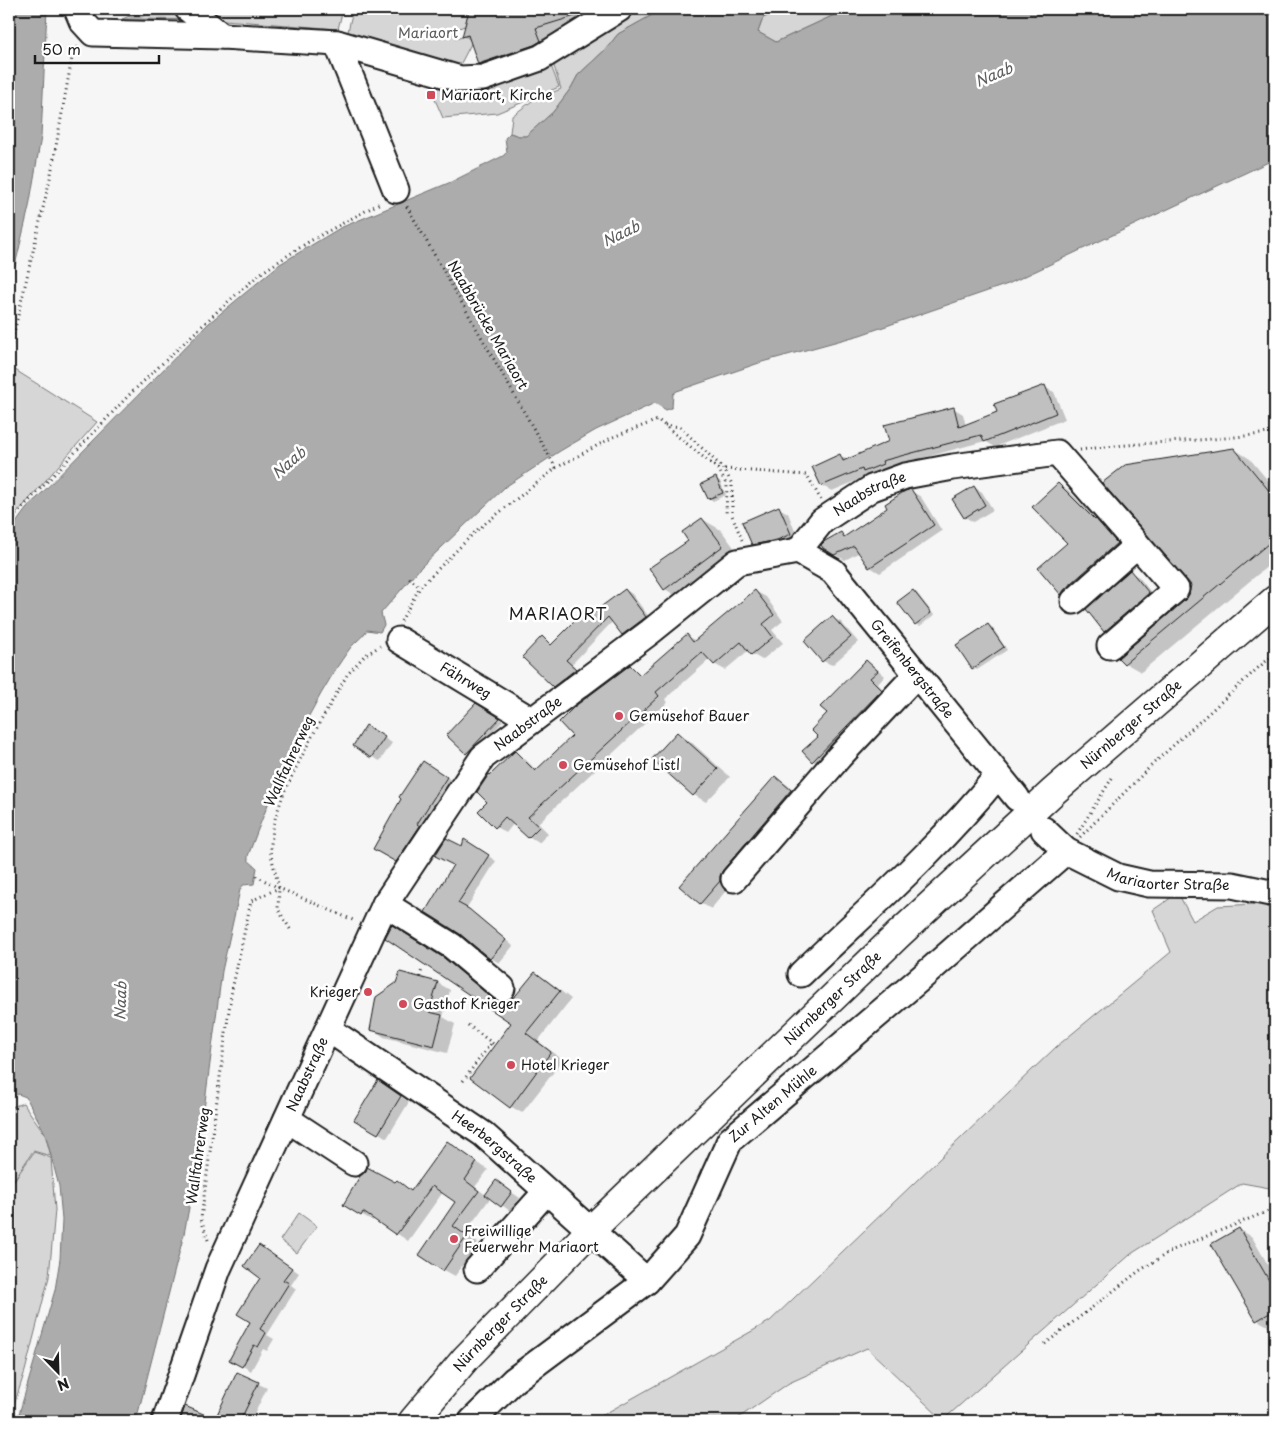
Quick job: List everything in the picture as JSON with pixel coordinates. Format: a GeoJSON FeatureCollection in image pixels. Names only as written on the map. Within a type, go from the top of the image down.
{"type":"FeatureCollection","features":[{"type":"Feature","properties":{"kind":"main road","name":"Nürnberger Straße"},"geometry":{"type":"LineString","coordinates":[[413,1421],[466,1358],[590,1231],[899,934],[1054,791],[1275,600]]}},
{"type":"Feature","properties":{"kind":"street"},"geometry":{"type":"LineString","coordinates":[[77,9],[82,21],[93,33],[222,36],[337,43],[460,79],[483,78],[540,58],[619,9]]}},
{"type":"Feature","properties":{"kind":"street"},"geometry":{"type":"LineString","coordinates":[[188,9],[222,36]]}},
{"type":"Feature","properties":{"kind":"street"},"geometry":{"type":"LineString","coordinates":[[337,43],[394,197]]}},
{"type":"Feature","properties":{"kind":"street"},"geometry":{"type":"LineString","coordinates":[[1057,453],[1176,589],[1110,646]]}},
{"type":"Feature","properties":{"kind":"street","name":"Naabstraße"},"geometry":{"type":"LineString","coordinates":[[165,1421],[218,1269],[385,904],[483,757],[650,632],[737,562],[798,551],[830,515],[872,488],[905,476],[953,467],[1057,453]]}},
{"type":"Feature","properties":{"kind":"street"},"geometry":{"type":"LineString","coordinates":[[1074,601],[1137,545]]}},
{"type":"Feature","properties":{"kind":"street","name":"Greifenbergstraße"},"geometry":{"type":"LineString","coordinates":[[798,551],[833,571],[1016,798]]}},
{"type":"Feature","properties":{"kind":"street","name":"Fährweg"},"geometry":{"type":"LineString","coordinates":[[400,640],[531,720]]}},
{"type":"Feature","properties":{"kind":"street"},"geometry":{"type":"LineString","coordinates":[[734,879],[839,757],[916,676]]}},
{"type":"Feature","properties":{"kind":"street"},"geometry":{"type":"LineString","coordinates":[[801,974],[912,869],[979,799],[998,775]]}},
{"type":"Feature","properties":{"kind":"street"},"geometry":{"type":"LineString","coordinates":[[1044,830],[1066,851]]}},
{"type":"Feature","properties":{"kind":"street","name":"Mariaorter Straße"},"geometry":{"type":"LineString","coordinates":[[1066,851],[1118,877],[1149,884],[1232,885],[1275,894]]}},
{"type":"Feature","properties":{"kind":"street","name":"Zur Alten Mühle"},"geometry":{"type":"LineString","coordinates":[[472,1421],[514,1380],[647,1281],[687,1236],[730,1140],[921,978],[1066,851]]}},
{"type":"Feature","properties":{"kind":"street"},"geometry":{"type":"LineString","coordinates":[[385,904],[452,946],[502,988]]}},
{"type":"Feature","properties":{"kind":"street","name":"Heerbergstraße"},"geometry":{"type":"LineString","coordinates":[[328,1029],[483,1134],[647,1281]]}},
{"type":"Feature","properties":{"kind":"street"},"geometry":{"type":"LineString","coordinates":[[287,1119],[354,1163]]}},
{"type":"Feature","properties":{"kind":"street"},"geometry":{"type":"LineString","coordinates":[[477,1269],[546,1192]]}},
{"type":"Feature","properties":{"kind":"path"},"geometry":{"type":"LineString","coordinates":[[9,354],[53,165],[73,52],[93,33]]}},
{"type":"Feature","properties":{"kind":"path"},"geometry":{"type":"LineString","coordinates":[[9,522],[129,395],[222,307],[261,273],[310,241],[394,197]]}},
{"type":"Feature","properties":{"kind":"path","name":"Naabbrücke Mariaort"},"geometry":{"type":"LineString","coordinates":[[394,197],[553,460],[556,468]]}},
{"type":"Feature","properties":{"kind":"path"},"geometry":{"type":"LineString","coordinates":[[400,640],[401,620],[420,587],[477,530],[556,468],[613,437],[658,420],[720,470],[728,486],[726,516]]}},
{"type":"Feature","properties":{"kind":"path"},"geometry":{"type":"LineString","coordinates":[[665,425],[680,427],[724,469],[732,484],[732,515],[749,560]]}},
{"type":"Feature","properties":{"kind":"path"},"geometry":{"type":"LineString","coordinates":[[1057,453],[1105,446],[1244,437],[1275,432]]}},
{"type":"Feature","properties":{"kind":"path"},"geometry":{"type":"LineString","coordinates":[[724,469],[808,474],[830,515]]}},
{"type":"Feature","properties":{"kind":"path"},"geometry":{"type":"LineString","coordinates":[[409,578],[420,587]]}},
{"type":"Feature","properties":{"kind":"path","name":"Wallfahrerweg"},"geometry":{"type":"LineString","coordinates":[[218,1269],[201,1219],[231,995],[251,902],[279,888],[270,850],[274,822],[284,792],[310,740],[347,675],[364,656],[383,644],[400,640]]}},
{"type":"Feature","properties":{"kind":"path"},"geometry":{"type":"LineString","coordinates":[[1066,851],[1153,764],[1275,654]]}},
{"type":"Feature","properties":{"kind":"path"},"geometry":{"type":"LineString","coordinates":[[1066,851],[1112,778]]}},
{"type":"Feature","properties":{"kind":"path"},"geometry":{"type":"LineString","coordinates":[[256,876],[279,888],[374,929]]}},
{"type":"Feature","properties":{"kind":"path"},"geometry":{"type":"LineString","coordinates":[[279,888],[278,909],[290,930]]}},
{"type":"Feature","properties":{"kind":"path"},"geometry":{"type":"LineString","coordinates":[[420,977],[422,969]]}},
{"type":"Feature","properties":{"kind":"path"},"geometry":{"type":"LineString","coordinates":[[468,1024],[495,1046]]}},
{"type":"Feature","properties":{"kind":"path"},"geometry":{"type":"LineString","coordinates":[[463,1081],[491,1042]]}},
{"type":"Feature","properties":{"kind":"path"},"geometry":{"type":"LineString","coordinates":[[1045,1344],[1139,1270],[1173,1250],[1275,1207]]}},
{"type":"Feature","properties":{"kind":"green space"},"geometry":{"type":"Polygon","coordinates":[[[147,9],[343,9],[338,29],[224,20],[122,19],[147,9]]]}},
{"type":"Feature","properties":{"kind":"green space","name":"Mariaort"},"geometry":{"type":"Polygon","coordinates":[[[353,9],[474,9],[469,10],[465,26],[453,30],[456,39],[468,35],[473,40],[460,65],[403,54],[347,36],[353,9]]]}},
{"type":"Feature","properties":{"kind":"green space"},"geometry":{"type":"Polygon","coordinates":[[[635,9],[663,9],[618,34],[606,49],[578,75],[553,112],[526,136],[510,133],[512,116],[532,101],[561,89],[553,63],[635,9]]]}},
{"type":"Feature","properties":{"kind":"green space"},"geometry":{"type":"Polygon","coordinates":[[[781,9],[847,9],[776,42],[758,32],[763,18],[781,9]]]}},
{"type":"Feature","properties":{"kind":"green space"},"geometry":{"type":"Polygon","coordinates":[[[550,63],[559,87],[497,113],[443,118],[430,88],[488,88],[550,63]]]}},
{"type":"Feature","properties":{"kind":"green space"},"geometry":{"type":"Polygon","coordinates":[[[9,366],[97,422],[9,522],[9,366]]]}},
{"type":"Feature","properties":{"kind":"green space"},"geometry":{"type":"Polygon","coordinates":[[[1178,893],[1193,921],[1218,906],[1275,903],[1275,1189],[1242,1183],[1131,1254],[943,1420],[867,1348],[789,1383],[734,1421],[592,1421],[770,1321],[1056,1047],[1171,952],[1153,910],[1178,893]]]}},
{"type":"Feature","properties":{"kind":"green space"},"geometry":{"type":"Polygon","coordinates":[[[23,1103],[45,1134],[51,1156],[33,1151],[10,1186],[34,1152],[51,1158],[55,1210],[49,1277],[25,1371],[9,1420],[9,1108],[23,1103]]]}},
{"type":"Feature","properties":{"kind":"green space"},"geometry":{"type":"Polygon","coordinates":[[[299,1213],[317,1226],[297,1253],[280,1240],[299,1213]]]}},
{"type":"Feature","properties":{"kind":"water"},"geometry":{"type":"Polygon","coordinates":[[[9,9],[47,9],[41,137],[29,207],[9,291],[9,9]]]}},
{"type":"Feature","properties":{"kind":"water","name":"Naab"},"geometry":{"type":"Polygon","coordinates":[[[663,9],[781,9],[763,18],[758,32],[776,42],[847,9],[1275,9],[1275,159],[1008,284],[860,335],[762,362],[677,391],[673,394],[672,408],[666,410],[655,403],[596,430],[505,487],[421,567],[381,613],[384,625],[380,632],[367,630],[351,647],[334,672],[286,761],[248,856],[248,860],[257,868],[254,884],[243,885],[240,890],[222,971],[196,1171],[184,1234],[136,1421],[17,1421],[55,1290],[60,1259],[62,1220],[59,1186],[45,1133],[26,1097],[18,1094],[9,1098],[9,533],[25,510],[209,323],[280,264],[340,228],[451,182],[503,156],[507,152],[505,138],[510,133],[526,136],[553,112],[578,75],[606,49],[618,34],[663,9]]]}},
{"type":"Feature","properties":{"kind":"building"},"geometry":{"type":"Polygon","coordinates":[[[587,9],[588,12],[536,28],[541,41],[478,64],[468,35],[462,37],[469,10],[587,9]]]}},
{"type":"Feature","properties":{"kind":"building"},"geometry":{"type":"Polygon","coordinates":[[[1045,385],[1056,413],[984,442],[981,435],[882,461],[883,464],[863,472],[862,469],[821,486],[812,467],[840,454],[843,461],[889,441],[884,425],[954,407],[959,427],[997,412],[994,404],[1045,385]]]}},
{"type":"Feature","properties":{"kind":"building"},"geometry":{"type":"Polygon","coordinates":[[[1234,448],[1275,498],[1275,538],[1124,664],[1118,658],[1185,600],[1191,585],[1102,483],[1125,465],[1234,448]]]}},
{"type":"Feature","properties":{"kind":"building"},"geometry":{"type":"Polygon","coordinates":[[[716,477],[723,493],[708,499],[701,484],[716,477]]]}},
{"type":"Feature","properties":{"kind":"building"},"geometry":{"type":"Polygon","coordinates":[[[1058,483],[1096,519],[1117,543],[1064,590],[1061,595],[1038,568],[1067,543],[1032,507],[1058,483]]]}},
{"type":"Feature","properties":{"kind":"building"},"geometry":{"type":"Polygon","coordinates":[[[974,486],[985,505],[964,518],[952,499],[974,486]]]}},
{"type":"Feature","properties":{"kind":"building"},"geometry":{"type":"Polygon","coordinates":[[[911,489],[934,525],[869,568],[854,546],[834,555],[821,545],[841,532],[844,537],[887,508],[885,504],[911,489]]]}},
{"type":"Feature","properties":{"kind":"building"},"geometry":{"type":"Polygon","coordinates":[[[779,506],[791,534],[777,540],[752,545],[742,522],[779,506]]]}},
{"type":"Feature","properties":{"kind":"building"},"geometry":{"type":"Polygon","coordinates":[[[702,518],[723,546],[664,590],[649,568],[688,541],[682,532],[702,518]]]}},
{"type":"Feature","properties":{"kind":"building"},"geometry":{"type":"Polygon","coordinates":[[[1130,570],[1149,593],[1104,632],[1086,609],[1130,570]]]}},
{"type":"Feature","properties":{"kind":"building"},"geometry":{"type":"Polygon","coordinates":[[[625,589],[646,617],[622,635],[608,617],[566,660],[576,669],[553,687],[522,657],[542,636],[551,645],[586,610],[591,614],[625,589]]]}},
{"type":"Feature","properties":{"kind":"building"},"geometry":{"type":"Polygon","coordinates":[[[755,590],[774,615],[763,624],[773,637],[751,655],[741,642],[714,665],[702,652],[656,692],[659,696],[528,817],[539,827],[528,838],[505,817],[495,828],[478,811],[487,802],[477,792],[489,774],[515,751],[535,771],[572,736],[559,722],[574,707],[630,665],[640,675],[687,634],[693,642],[755,590]]]}},
{"type":"Feature","properties":{"kind":"building"},"geometry":{"type":"Polygon","coordinates":[[[913,590],[931,613],[915,625],[897,602],[913,590]]]}},
{"type":"Feature","properties":{"kind":"building"},"geometry":{"type":"Polygon","coordinates":[[[832,616],[851,637],[822,662],[804,641],[832,616]]]}},
{"type":"Feature","properties":{"kind":"building"},"geometry":{"type":"Polygon","coordinates":[[[988,624],[1004,647],[972,669],[956,645],[988,624]]]}},
{"type":"Feature","properties":{"kind":"building"},"geometry":{"type":"Polygon","coordinates":[[[866,660],[878,671],[870,678],[882,690],[812,762],[802,751],[818,737],[811,730],[827,713],[820,707],[866,660]]]}},
{"type":"Feature","properties":{"kind":"building"},"geometry":{"type":"Polygon","coordinates":[[[476,703],[500,718],[466,754],[446,735],[476,703]]]}},
{"type":"Feature","properties":{"kind":"building"},"geometry":{"type":"Polygon","coordinates":[[[366,725],[385,737],[371,758],[353,746],[366,725]]]}},
{"type":"Feature","properties":{"kind":"building"},"geometry":{"type":"Polygon","coordinates":[[[677,732],[718,769],[693,796],[652,759],[677,732]]]}},
{"type":"Feature","properties":{"kind":"building"},"geometry":{"type":"Polygon","coordinates":[[[423,761],[447,777],[417,824],[420,826],[396,862],[373,849],[401,799],[399,797],[423,761]]]}},
{"type":"Feature","properties":{"kind":"building"},"geometry":{"type":"Polygon","coordinates":[[[775,776],[791,790],[723,870],[720,881],[700,904],[679,886],[775,776]]]}},
{"type":"Feature","properties":{"kind":"building"},"geometry":{"type":"Polygon","coordinates":[[[446,838],[462,846],[464,839],[489,855],[458,903],[469,909],[506,940],[490,959],[460,934],[425,912],[453,865],[435,856],[446,838]]]}},
{"type":"Feature","properties":{"kind":"building"},"geometry":{"type":"Polygon","coordinates":[[[392,925],[444,958],[499,1002],[512,1000],[535,972],[560,991],[526,1033],[551,1052],[510,1108],[470,1078],[511,1023],[385,938],[392,925]]]}},
{"type":"Feature","properties":{"kind":"building","name":"Gasthof Krieger"},"geometry":{"type":"Polygon","coordinates":[[[400,972],[438,982],[429,1012],[442,1015],[434,1046],[370,1030],[376,997],[396,983],[400,972]]]}},
{"type":"Feature","properties":{"kind":"building"},"geometry":{"type":"Polygon","coordinates":[[[378,1080],[401,1096],[378,1134],[354,1120],[378,1080]]]}},
{"type":"Feature","properties":{"kind":"building"},"geometry":{"type":"Polygon","coordinates":[[[447,1141],[477,1162],[465,1180],[479,1191],[453,1226],[467,1236],[443,1271],[419,1255],[455,1202],[432,1186],[396,1235],[363,1212],[361,1216],[343,1205],[367,1167],[395,1182],[397,1180],[411,1191],[447,1141]]]}},
{"type":"Feature","properties":{"kind":"building"},"geometry":{"type":"Polygon","coordinates":[[[496,1180],[512,1192],[501,1207],[485,1195],[496,1180]]]}},
{"type":"Feature","properties":{"kind":"building"},"geometry":{"type":"Polygon","coordinates":[[[1239,1228],[1275,1291],[1275,1310],[1256,1321],[1211,1244],[1239,1228]]]}},
{"type":"Feature","properties":{"kind":"building"},"geometry":{"type":"Polygon","coordinates":[[[259,1245],[292,1268],[283,1280],[289,1283],[260,1329],[266,1333],[258,1347],[254,1345],[242,1367],[229,1360],[250,1322],[237,1314],[260,1278],[244,1266],[259,1245]]]}},
{"type":"Feature","properties":{"kind":"building"},"geometry":{"type":"Polygon","coordinates":[[[237,1372],[259,1382],[240,1421],[180,1421],[185,1406],[215,1419],[237,1372]]]}},
{"type":"Feature","properties":{"kind":"place","name":"Mariaort, Kirche"},"geometry":{"type":"Point","coordinates":[431,95]}},
{"type":"Feature","properties":{"kind":"place","name":"Gemüsehof Bauer"},"geometry":{"type":"Point","coordinates":[619,716]}},
{"type":"Feature","properties":{"kind":"place","name":"Gemüsehof Listl"},"geometry":{"type":"Point","coordinates":[563,765]}},
{"type":"Feature","properties":{"kind":"place","name":"Krieger"},"geometry":{"type":"Point","coordinates":[368,992]}},
{"type":"Feature","properties":{"kind":"place","name":"Gasthof Krieger"},"geometry":{"type":"Point","coordinates":[403,1004]}},
{"type":"Feature","properties":{"kind":"place","name":"Hotel Krieger"},"geometry":{"type":"Point","coordinates":[511,1065]}},
{"type":"Feature","properties":{"kind":"place","name":"Freiwillige Feuerwehr Mariaort"},"geometry":{"type":"Point","coordinates":[454,1239]}},
{"type":"Feature","properties":{"kind":"district","name":"MARIAORT"},"geometry":{"type":"Point","coordinates":[558,614]}}]}
